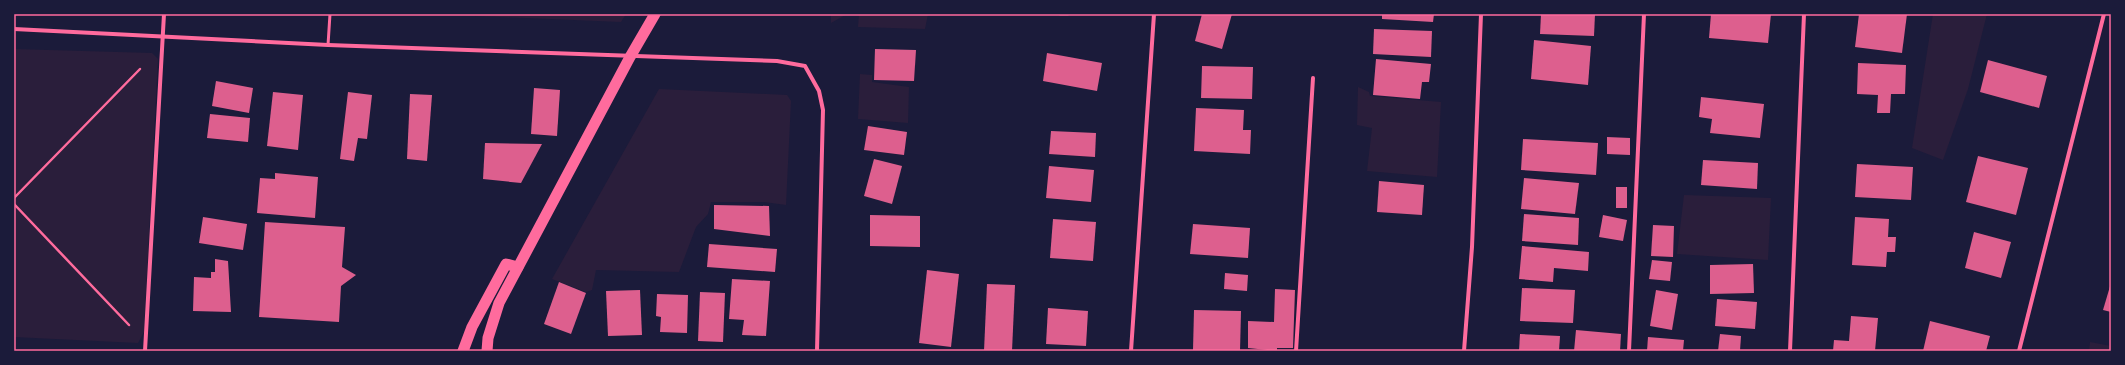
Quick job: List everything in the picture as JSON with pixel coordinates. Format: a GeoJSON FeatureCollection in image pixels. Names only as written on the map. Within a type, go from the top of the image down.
{"type":"FeatureCollection","features":[{"type":"Feature","properties":{"kind":"highway"},"geometry":{"type":"LineString","coordinates":[[487,351],[488,338],[499,303],[630,57],[655,14]]}},
{"type":"Feature","properties":{"kind":"highway"},"geometry":{"type":"LineString","coordinates":[[463,351],[472,327],[506,264],[518,266]]}},
{"type":"Feature","properties":{"kind":"street"},"geometry":{"type":"LineString","coordinates":[[145,351],[164,14]]}},
{"type":"Feature","properties":{"kind":"street"},"geometry":{"type":"LineString","coordinates":[[1131,351],[1154,14]]}},
{"type":"Feature","properties":{"kind":"street"},"geometry":{"type":"LineString","coordinates":[[1464,351],[1472,247],[1482,14]]}},
{"type":"Feature","properties":{"kind":"street"},"geometry":{"type":"LineString","coordinates":[[1629,351],[1644,14]]}},
{"type":"Feature","properties":{"kind":"street"},"geometry":{"type":"LineString","coordinates":[[1790,351],[1804,14]]}},
{"type":"Feature","properties":{"kind":"street"},"geometry":{"type":"LineString","coordinates":[[2019,351],[2104,14]]}},
{"type":"Feature","properties":{"kind":"street"},"geometry":{"type":"LineString","coordinates":[[14,29],[328,45],[630,57],[777,61],[805,66],[819,91],[822,110],[817,351]]}},
{"type":"Feature","properties":{"kind":"street"},"geometry":{"type":"LineString","coordinates":[[1296,351],[1313,78]]}},
{"type":"Feature","properties":{"kind":"lane"},"geometry":{"type":"LineString","coordinates":[[328,45],[330,14]]}},
{"type":"Feature","properties":{"kind":"path"},"geometry":{"type":"LineString","coordinates":[[1060,14],[1068,14]]}},
{"type":"Feature","properties":{"kind":"path"},"geometry":{"type":"LineString","coordinates":[[14,198],[140,68]]}},
{"type":"Feature","properties":{"kind":"path"},"geometry":{"type":"LineString","coordinates":[[14,204],[129,325]]}},
{"type":"Feature","properties":{"kind":"shaded area"},"geometry":{"type":"Polygon","coordinates":[[[429,14],[626,14],[621,22],[429,14]]]}},
{"type":"Feature","properties":{"kind":"shaded area"},"geometry":{"type":"Polygon","coordinates":[[[831,14],[847,14],[831,23],[831,14]]]}},
{"type":"Feature","properties":{"kind":"shaded area"},"geometry":{"type":"Polygon","coordinates":[[[859,14],[928,14],[925,29],[858,27],[859,14]]]}},
{"type":"Feature","properties":{"kind":"shaded area"},"geometry":{"type":"Polygon","coordinates":[[[1933,14],[1987,14],[1968,89],[1943,160],[1912,148],[1933,14]]]}},
{"type":"Feature","properties":{"kind":"shaded area"},"geometry":{"type":"Polygon","coordinates":[[[14,49],[152,53],[158,59],[144,332],[138,343],[14,337],[14,49]]]}},
{"type":"Feature","properties":{"kind":"shaded area"},"geometry":{"type":"Polygon","coordinates":[[[860,74],[872,75],[872,82],[909,87],[908,123],[858,119],[860,74]]]}},
{"type":"Feature","properties":{"kind":"shaded area"},"geometry":{"type":"Polygon","coordinates":[[[1358,87],[1369,92],[1370,96],[1441,102],[1437,177],[1367,171],[1372,128],[1357,125],[1358,87]]]}},
{"type":"Feature","properties":{"kind":"shaded area"},"geometry":{"type":"Polygon","coordinates":[[[659,89],[787,95],[791,101],[786,205],[764,202],[711,202],[708,214],[696,227],[679,272],[596,270],[592,290],[586,292],[552,279],[659,89]]]}},
{"type":"Feature","properties":{"kind":"shaded area"},"geometry":{"type":"Polygon","coordinates":[[[1684,195],[1771,198],[1768,260],[1677,254],[1684,195]]]}},
{"type":"Feature","properties":{"kind":"shaded area"},"geometry":{"type":"Polygon","coordinates":[[[2090,342],[2111,346],[2111,351],[2089,351],[2090,342]]]}},
{"type":"Feature","properties":{"kind":"building"},"geometry":{"type":"Polygon","coordinates":[[[1202,14],[1232,14],[1222,49],[1195,41],[1202,14]]]}},
{"type":"Feature","properties":{"kind":"building"},"geometry":{"type":"Polygon","coordinates":[[[1382,14],[1434,14],[1433,22],[1382,19],[1382,14]]]}},
{"type":"Feature","properties":{"kind":"building"},"geometry":{"type":"Polygon","coordinates":[[[1541,14],[1595,14],[1594,36],[1540,34],[1541,14]]]}},
{"type":"Feature","properties":{"kind":"building"},"geometry":{"type":"Polygon","coordinates":[[[1711,14],[1771,14],[1768,43],[1709,38],[1711,14]]]}},
{"type":"Feature","properties":{"kind":"building"},"geometry":{"type":"Polygon","coordinates":[[[1859,14],[1907,14],[1902,53],[1855,47],[1859,14]]]}},
{"type":"Feature","properties":{"kind":"building"},"geometry":{"type":"Polygon","coordinates":[[[1374,29],[1432,31],[1431,57],[1373,54],[1374,29]]]}},
{"type":"Feature","properties":{"kind":"building"},"geometry":{"type":"Polygon","coordinates":[[[1534,40],[1591,46],[1588,85],[1531,79],[1534,40]]]}},
{"type":"Feature","properties":{"kind":"building"},"geometry":{"type":"Polygon","coordinates":[[[875,49],[916,50],[914,81],[874,80],[875,49]]]}},
{"type":"Feature","properties":{"kind":"building"},"geometry":{"type":"Polygon","coordinates":[[[1047,53],[1102,63],[1097,91],[1043,81],[1047,53]]]}},
{"type":"Feature","properties":{"kind":"building"},"geometry":{"type":"Polygon","coordinates":[[[1376,59],[1431,64],[1429,82],[1422,82],[1420,99],[1373,95],[1376,59]]]}},
{"type":"Feature","properties":{"kind":"building"},"geometry":{"type":"Polygon","coordinates":[[[1988,60],[2047,76],[2039,108],[1980,92],[1988,60]]]}},
{"type":"Feature","properties":{"kind":"building"},"geometry":{"type":"Polygon","coordinates":[[[1858,63],[1906,65],[1905,94],[1891,94],[1890,113],[1877,113],[1878,95],[1857,94],[1858,63]]]}},
{"type":"Feature","properties":{"kind":"building"},"geometry":{"type":"Polygon","coordinates":[[[1202,66],[1253,67],[1252,99],[1201,98],[1202,66]]]}},
{"type":"Feature","properties":{"kind":"building"},"geometry":{"type":"Polygon","coordinates":[[[216,81],[253,88],[249,113],[212,106],[216,81]]]}},
{"type":"Feature","properties":{"kind":"building"},"geometry":{"type":"Polygon","coordinates":[[[534,88],[560,90],[557,136],[531,134],[534,88]]]}},
{"type":"Feature","properties":{"kind":"building"},"geometry":{"type":"Polygon","coordinates":[[[273,92],[303,95],[298,150],[267,146],[273,92]]]}},
{"type":"Feature","properties":{"kind":"building"},"geometry":{"type":"Polygon","coordinates":[[[348,92],[372,95],[367,139],[358,138],[354,161],[340,159],[348,92]]]}},
{"type":"Feature","properties":{"kind":"building"},"geometry":{"type":"Polygon","coordinates":[[[410,94],[432,95],[427,161],[407,159],[410,94]]]}},
{"type":"Feature","properties":{"kind":"building"},"geometry":{"type":"Polygon","coordinates":[[[1701,97],[1764,104],[1760,138],[1710,133],[1712,119],[1699,117],[1701,97]]]}},
{"type":"Feature","properties":{"kind":"building"},"geometry":{"type":"Polygon","coordinates":[[[1196,108],[1244,110],[1243,130],[1251,130],[1250,154],[1194,151],[1196,108]]]}},
{"type":"Feature","properties":{"kind":"building"},"geometry":{"type":"Polygon","coordinates":[[[210,114],[250,118],[248,142],[207,138],[210,114]]]}},
{"type":"Feature","properties":{"kind":"building"},"geometry":{"type":"Polygon","coordinates":[[[868,126],[907,132],[904,155],[864,150],[868,126]]]}},
{"type":"Feature","properties":{"kind":"building"},"geometry":{"type":"Polygon","coordinates":[[[1051,131],[1096,133],[1095,157],[1049,154],[1051,131]]]}},
{"type":"Feature","properties":{"kind":"building"},"geometry":{"type":"Polygon","coordinates":[[[1607,137],[1630,138],[1630,155],[1607,154],[1607,137]]]}},
{"type":"Feature","properties":{"kind":"building"},"geometry":{"type":"Polygon","coordinates":[[[1523,139],[1598,143],[1596,175],[1521,170],[1523,139]]]}},
{"type":"Feature","properties":{"kind":"building"},"geometry":{"type":"Polygon","coordinates":[[[485,143],[542,144],[521,183],[483,179],[485,143]]]}},
{"type":"Feature","properties":{"kind":"building"},"geometry":{"type":"Polygon","coordinates":[[[1978,156],[2028,168],[2016,215],[1966,202],[1978,156]]]}},
{"type":"Feature","properties":{"kind":"building"},"geometry":{"type":"Polygon","coordinates":[[[874,159],[902,166],[892,204],[864,196],[874,159]]]}},
{"type":"Feature","properties":{"kind":"building"},"geometry":{"type":"Polygon","coordinates":[[[1703,160],[1758,163],[1757,189],[1701,185],[1703,160]]]}},
{"type":"Feature","properties":{"kind":"building"},"geometry":{"type":"Polygon","coordinates":[[[1857,164],[1913,167],[1911,200],[1855,197],[1857,164]]]}},
{"type":"Feature","properties":{"kind":"building"},"geometry":{"type":"Polygon","coordinates":[[[1049,166],[1094,170],[1091,202],[1046,198],[1049,166]]]}},
{"type":"Feature","properties":{"kind":"building"},"geometry":{"type":"Polygon","coordinates":[[[275,173],[318,177],[315,218],[257,213],[260,178],[275,179],[275,173]]]}},
{"type":"Feature","properties":{"kind":"building"},"geometry":{"type":"Polygon","coordinates":[[[1524,178],[1579,183],[1575,214],[1521,209],[1524,178]]]}},
{"type":"Feature","properties":{"kind":"building"},"geometry":{"type":"Polygon","coordinates":[[[1379,181],[1424,185],[1422,215],[1377,212],[1379,181]]]}},
{"type":"Feature","properties":{"kind":"building"},"geometry":{"type":"Polygon","coordinates":[[[1616,187],[1627,187],[1627,208],[1616,208],[1616,187]]]}},
{"type":"Feature","properties":{"kind":"building"},"geometry":{"type":"Polygon","coordinates":[[[714,205],[769,206],[770,236],[714,229],[714,205]]]}},
{"type":"Feature","properties":{"kind":"building"},"geometry":{"type":"Polygon","coordinates":[[[1524,214],[1579,218],[1578,245],[1522,241],[1524,214]]]}},
{"type":"Feature","properties":{"kind":"building"},"geometry":{"type":"Polygon","coordinates":[[[870,215],[920,216],[920,247],[870,246],[870,215]]]}},
{"type":"Feature","properties":{"kind":"building"},"geometry":{"type":"Polygon","coordinates":[[[1603,215],[1627,220],[1623,241],[1599,237],[1603,215]]]}},
{"type":"Feature","properties":{"kind":"building"},"geometry":{"type":"Polygon","coordinates":[[[203,217],[247,224],[243,250],[199,243],[203,217]]]}},
{"type":"Feature","properties":{"kind":"building"},"geometry":{"type":"Polygon","coordinates":[[[1855,217],[1889,219],[1888,237],[1896,237],[1895,252],[1887,252],[1886,267],[1852,265],[1855,217]]]}},
{"type":"Feature","properties":{"kind":"building"},"geometry":{"type":"Polygon","coordinates":[[[1053,219],[1096,222],[1093,261],[1050,258],[1053,219]]]}},
{"type":"Feature","properties":{"kind":"building"},"geometry":{"type":"Polygon","coordinates":[[[265,222],[345,227],[342,267],[356,275],[341,286],[339,322],[259,317],[265,222]]]}},
{"type":"Feature","properties":{"kind":"building"},"geometry":{"type":"Polygon","coordinates":[[[1193,224],[1250,228],[1248,258],[1190,254],[1193,224]]]}},
{"type":"Feature","properties":{"kind":"building"},"geometry":{"type":"Polygon","coordinates":[[[1653,225],[1674,226],[1673,257],[1651,256],[1653,225]]]}},
{"type":"Feature","properties":{"kind":"building"},"geometry":{"type":"Polygon","coordinates":[[[1974,232],[2011,242],[2001,278],[1965,268],[1974,232]]]}},
{"type":"Feature","properties":{"kind":"building"},"geometry":{"type":"Polygon","coordinates":[[[709,244],[777,249],[775,272],[707,267],[709,244]]]}},
{"type":"Feature","properties":{"kind":"building"},"geometry":{"type":"Polygon","coordinates":[[[1522,246],[1589,252],[1588,271],[1554,268],[1553,282],[1519,279],[1522,246]]]}},
{"type":"Feature","properties":{"kind":"building"},"geometry":{"type":"Polygon","coordinates":[[[215,259],[228,261],[231,312],[193,311],[194,277],[211,278],[211,272],[215,272],[215,259]]]}},
{"type":"Feature","properties":{"kind":"building"},"geometry":{"type":"Polygon","coordinates":[[[1652,260],[1672,262],[1670,281],[1649,279],[1652,260]]]}},
{"type":"Feature","properties":{"kind":"building"},"geometry":{"type":"Polygon","coordinates":[[[1753,264],[1754,293],[1710,294],[1710,265],[1753,264]]]}},
{"type":"Feature","properties":{"kind":"building"},"geometry":{"type":"Polygon","coordinates":[[[927,270],[959,274],[951,347],[919,343],[927,270]]]}},
{"type":"Feature","properties":{"kind":"building"},"geometry":{"type":"Polygon","coordinates":[[[1225,273],[1248,275],[1247,291],[1224,289],[1225,273]]]}},
{"type":"Feature","properties":{"kind":"building"},"geometry":{"type":"Polygon","coordinates":[[[732,279],[770,281],[766,336],[742,335],[744,320],[729,319],[732,279]]]}},
{"type":"Feature","properties":{"kind":"building"},"geometry":{"type":"Polygon","coordinates":[[[559,282],[586,293],[571,334],[544,324],[559,282]]]}},
{"type":"Feature","properties":{"kind":"building"},"geometry":{"type":"Polygon","coordinates":[[[2111,283],[2111,312],[2103,310],[2111,283]]]}},
{"type":"Feature","properties":{"kind":"building"},"geometry":{"type":"Polygon","coordinates":[[[987,284],[1015,285],[1012,351],[984,351],[987,284]]]}},
{"type":"Feature","properties":{"kind":"building"},"geometry":{"type":"Polygon","coordinates":[[[1522,288],[1575,290],[1573,323],[1520,321],[1522,288]]]}},
{"type":"Feature","properties":{"kind":"building"},"geometry":{"type":"Polygon","coordinates":[[[1275,289],[1295,290],[1293,348],[1277,348],[1277,351],[1248,348],[1248,321],[1274,322],[1275,289]]]}},
{"type":"Feature","properties":{"kind":"building"},"geometry":{"type":"Polygon","coordinates":[[[640,290],[642,335],[608,336],[606,291],[640,290]]]}},
{"type":"Feature","properties":{"kind":"building"},"geometry":{"type":"Polygon","coordinates":[[[1656,290],[1678,294],[1672,330],[1650,326],[1656,290]]]}},
{"type":"Feature","properties":{"kind":"building"},"geometry":{"type":"Polygon","coordinates":[[[700,292],[725,293],[723,342],[698,341],[700,292]]]}},
{"type":"Feature","properties":{"kind":"building"},"geometry":{"type":"Polygon","coordinates":[[[657,294],[688,295],[687,333],[660,332],[661,317],[656,316],[657,294]]]}},
{"type":"Feature","properties":{"kind":"building"},"geometry":{"type":"Polygon","coordinates":[[[1717,299],[1757,302],[1755,329],[1715,326],[1717,299]]]}},
{"type":"Feature","properties":{"kind":"building"},"geometry":{"type":"Polygon","coordinates":[[[1048,308],[1088,311],[1086,346],[1046,344],[1048,308]]]}},
{"type":"Feature","properties":{"kind":"building"},"geometry":{"type":"Polygon","coordinates":[[[1194,310],[1241,311],[1240,351],[1193,350],[1194,310]]]}},
{"type":"Feature","properties":{"kind":"building"},"geometry":{"type":"Polygon","coordinates":[[[1851,316],[1878,318],[1875,351],[1833,351],[1834,340],[1849,341],[1851,316]]]}},
{"type":"Feature","properties":{"kind":"building"},"geometry":{"type":"Polygon","coordinates":[[[1930,321],[1990,336],[1986,351],[1923,351],[1930,321]]]}},
{"type":"Feature","properties":{"kind":"building"},"geometry":{"type":"Polygon","coordinates":[[[1576,330],[1621,334],[1620,351],[1574,351],[1576,330]]]}},
{"type":"Feature","properties":{"kind":"building"},"geometry":{"type":"Polygon","coordinates":[[[1520,334],[1560,336],[1559,351],[1519,351],[1520,334]]]}},
{"type":"Feature","properties":{"kind":"building"},"geometry":{"type":"Polygon","coordinates":[[[1720,334],[1741,336],[1740,351],[1718,351],[1720,334]]]}},
{"type":"Feature","properties":{"kind":"building"},"geometry":{"type":"Polygon","coordinates":[[[1648,337],[1684,340],[1683,351],[1647,351],[1648,337]]]}}]}
